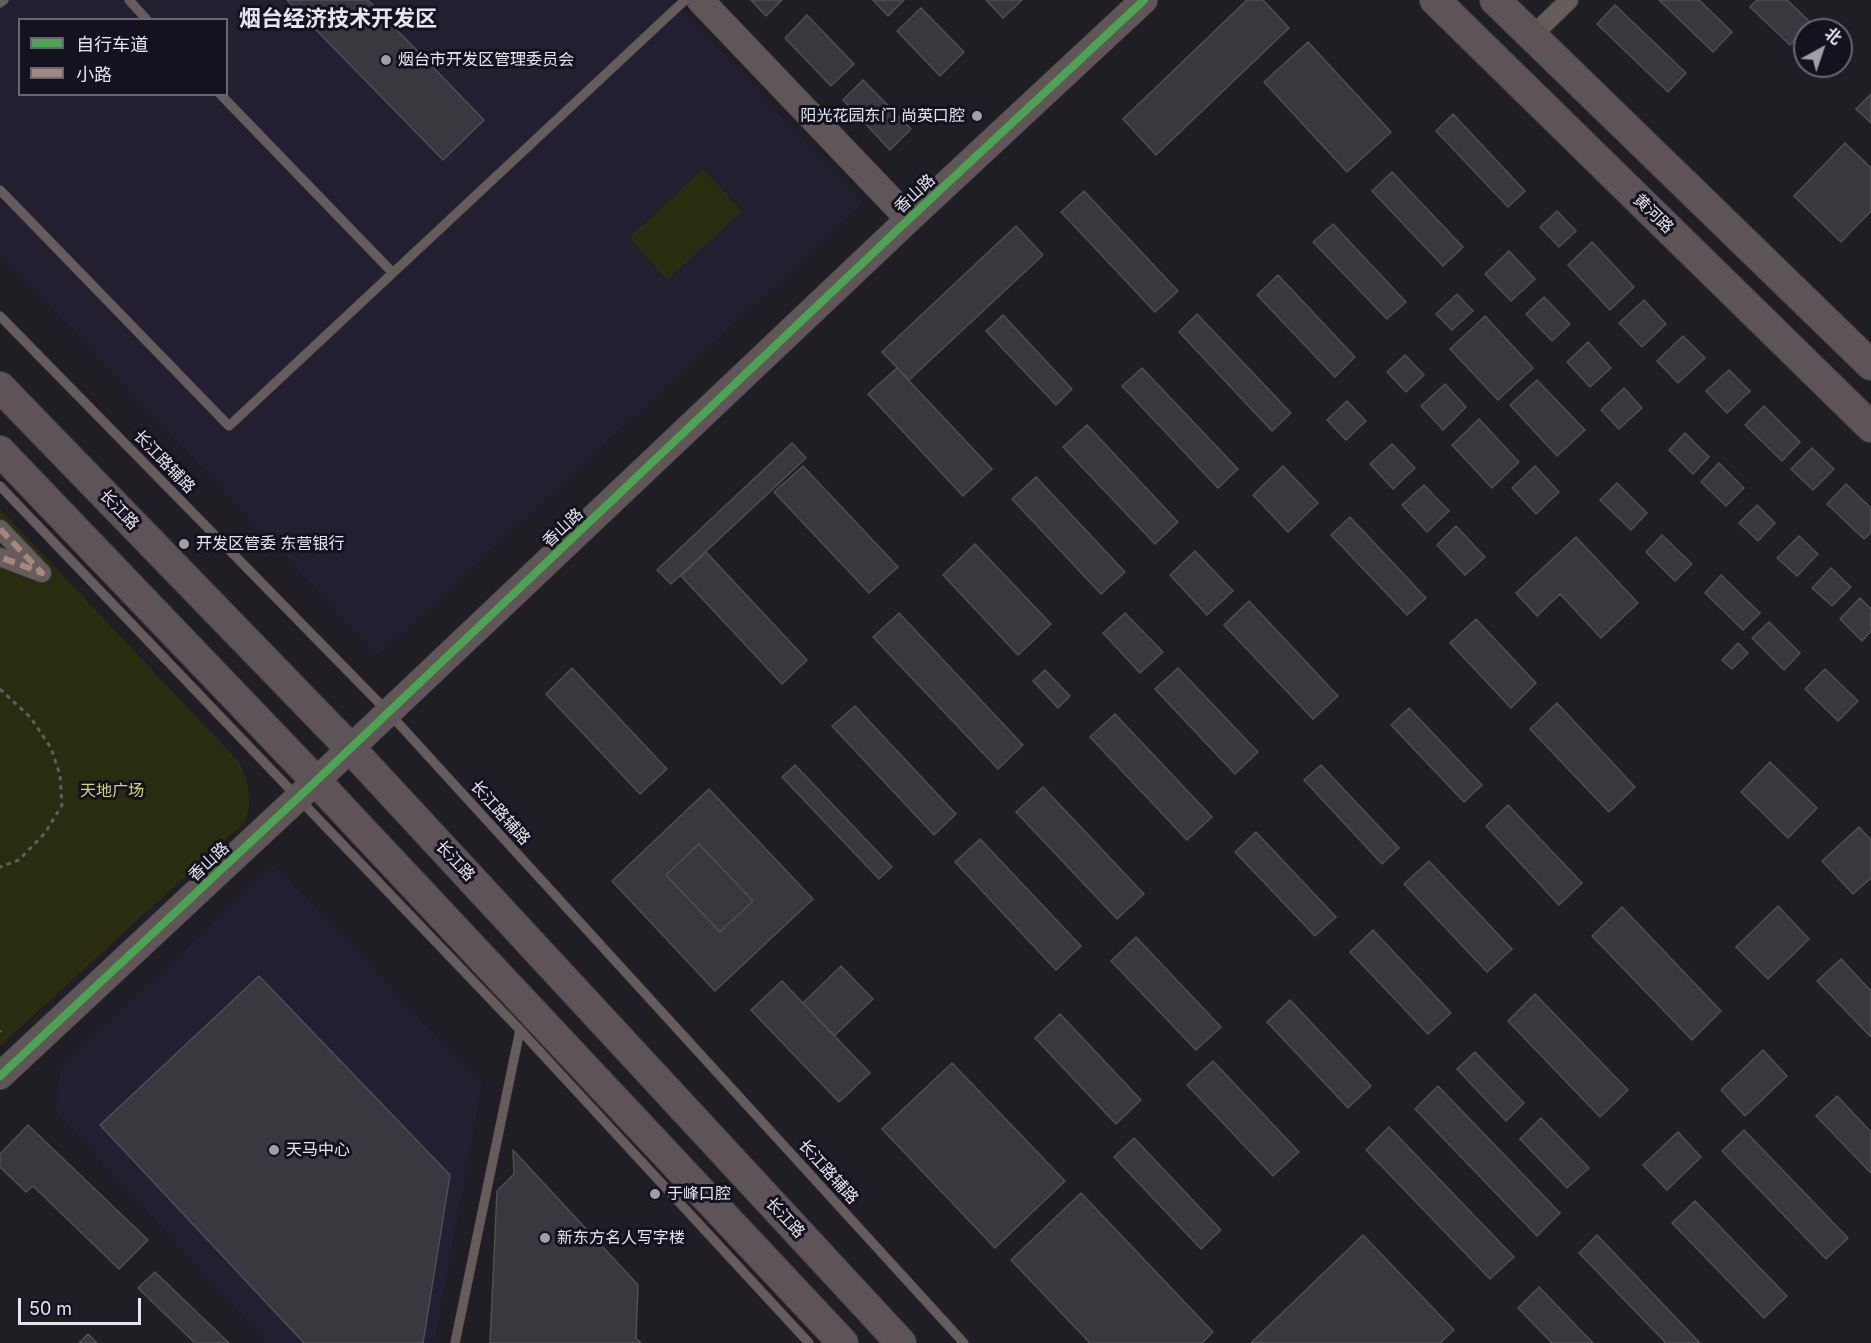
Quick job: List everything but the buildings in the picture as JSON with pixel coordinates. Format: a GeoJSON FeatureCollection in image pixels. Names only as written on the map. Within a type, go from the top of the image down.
{"type":"FeatureCollection","features":[{"type":"Feature","properties":{"kind":"main road","name":"黄河路"},"geometry":{"type":"LineString","coordinates":[[1435,0],[1871,427]]}},
{"type":"Feature","properties":{"kind":"main road"},"geometry":{"type":"LineString","coordinates":[[1495,0],[1871,365]]}},
{"type":"Feature","properties":{"kind":"main road","name":"长江路"},"geometry":{"type":"LineString","coordinates":[[0,387],[351,749],[901,1343]]}},
{"type":"Feature","properties":{"kind":"main road"},"geometry":{"type":"LineString","coordinates":[[0,451],[307,789],[843,1343]]}},
{"type":"Feature","properties":{"kind":"street"},"geometry":{"type":"LineString","coordinates":[[700,0],[909,219]]}},
{"type":"Feature","properties":{"kind":"street","name":"香山路"},"geometry":{"type":"LineString","coordinates":[[0,1076],[351,749],[909,219],[1144,0]]}},
{"type":"Feature","properties":{"kind":"street"},"geometry":{"type":"LineString","coordinates":[[1532,36],[1569,0]]}},
{"type":"Feature","properties":{"kind":"street"},"geometry":{"type":"LineString","coordinates":[[0,529],[42,573],[0,557]]}},
{"type":"Feature","properties":{"kind":"lane"},"geometry":{"type":"LineString","coordinates":[[0,3],[3,0]]}},
{"type":"Feature","properties":{"kind":"lane"},"geometry":{"type":"LineString","coordinates":[[129,0],[145,18]]}},
{"type":"Feature","properties":{"kind":"lane"},"geometry":{"type":"LineString","coordinates":[[0,190],[229,426],[685,0]]}},
{"type":"Feature","properties":{"kind":"lane"},"geometry":{"type":"LineString","coordinates":[[222,96],[393,273]]}},
{"type":"Feature","properties":{"kind":"lane","name":"长江路辅路"},"geometry":{"type":"LineString","coordinates":[[0,316],[388,712],[964,1343]]}},
{"type":"Feature","properties":{"kind":"lane"},"geometry":{"type":"LineString","coordinates":[[0,486],[307,789],[520,1030],[809,1343]]}},
{"type":"Feature","properties":{"kind":"lane"},"geometry":{"type":"LineString","coordinates":[[455,1343],[520,1030]]}},
{"type":"Feature","properties":{"kind":"path"},"geometry":{"type":"LineString","coordinates":[[0,689],[31,718],[51,748],[60,775],[62,805],[45,833],[19,860],[0,867]]}},
{"type":"Feature","properties":{"kind":"shaded area"},"geometry":{"type":"Polygon","coordinates":[[[0,0],[672,0],[863,203],[378,655],[0,252],[0,0]]]}},
{"type":"Feature","properties":{"kind":"shaded area"},"geometry":{"type":"Polygon","coordinates":[[[274,864],[482,1085],[434,1343],[268,1343],[55,1110],[61,1069],[274,864]]]}},
{"type":"Feature","properties":{"kind":"green space"},"geometry":{"type":"Polygon","coordinates":[[[703,169],[742,211],[667,280],[629,238],[703,169]]]}},
{"type":"Feature","properties":{"kind":"green space","name":"天地广场"},"geometry":{"type":"Polygon","coordinates":[[[0,509],[240,763],[248,785],[249,799],[245,822],[0,1046],[0,509]]]}},
{"type":"Feature","properties":{"kind":"marked path"},"geometry":{"type":"LineString","coordinates":[[0,529],[42,573],[0,557]]}},
{"type":"Feature","properties":{"kind":"cycle path"},"geometry":{"type":"LineString","coordinates":[[0,1076],[1144,0]]}},
{"type":"Feature","properties":{"kind":"place","name":"烟台市开发区管理委员会"},"geometry":{"type":"Point","coordinates":[386,60]}},
{"type":"Feature","properties":{"kind":"place","name":"阳光花园东门 尚英口腔"},"geometry":{"type":"Point","coordinates":[977,116]}},
{"type":"Feature","properties":{"kind":"place","name":"开发区管委 东营银行"},"geometry":{"type":"Point","coordinates":[184,544]}},
{"type":"Feature","properties":{"kind":"place","name":"天马中心"},"geometry":{"type":"Point","coordinates":[274,1150]}},
{"type":"Feature","properties":{"kind":"place","name":"于峰口腔"},"geometry":{"type":"Point","coordinates":[655,1194]}},
{"type":"Feature","properties":{"kind":"place","name":"新东方名人写字楼"},"geometry":{"type":"Point","coordinates":[545,1238]}},
{"type":"Feature","properties":{"kind":"district","name":"烟台经济技术开发区"},"geometry":{"type":"Point","coordinates":[338,19]}}]}
